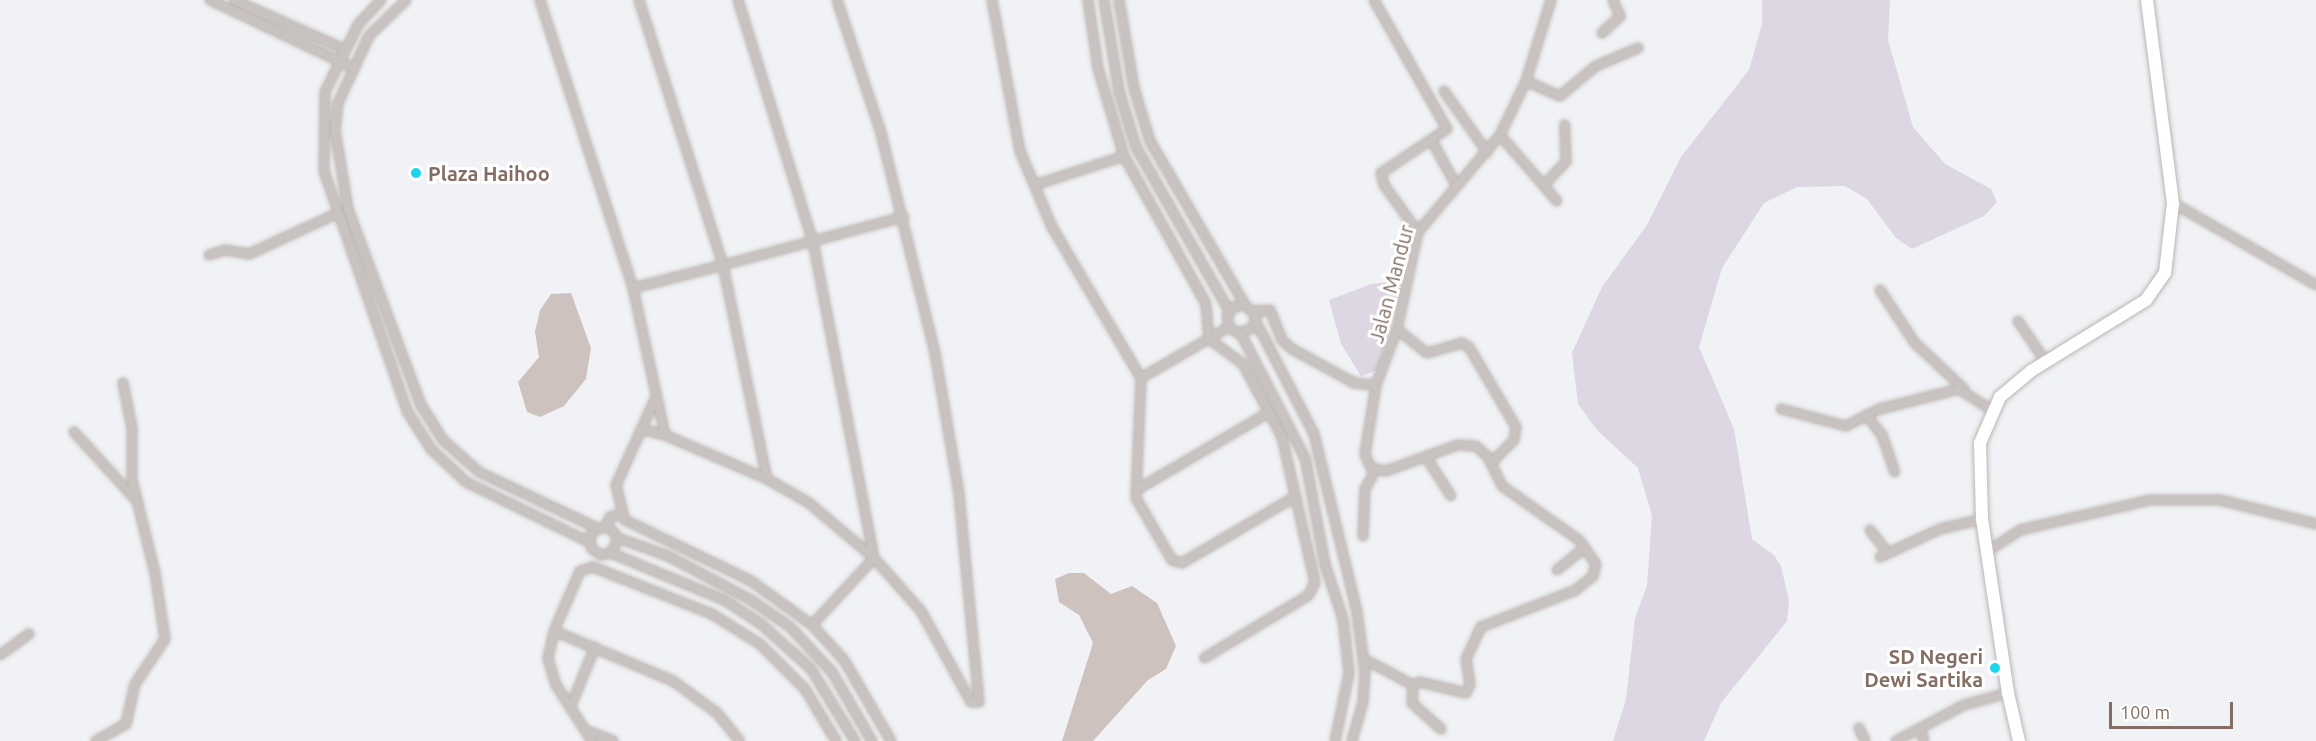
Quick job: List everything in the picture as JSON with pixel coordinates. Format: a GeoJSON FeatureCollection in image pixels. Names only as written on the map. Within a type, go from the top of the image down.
{"type":"FeatureCollection","features":[{"type":"Feature","properties":{"kind":"main road"},"geometry":{"type":"LineString","coordinates":[[2019,741],[2008,693],[1982,519],[1978,459],[1991,410],[2012,386],[2155,292],[2167,262],[2173,203],[2147,0]]}},
{"type":"Feature","properties":{"kind":"street"},"geometry":{"type":"LineString","coordinates":[[210,0],[338,58],[351,67]]}},
{"type":"Feature","properties":{"kind":"street"},"geometry":{"type":"LineString","coordinates":[[234,0],[344,49]]}},
{"type":"Feature","properties":{"kind":"street"},"geometry":{"type":"LineString","coordinates":[[381,0],[338,58],[325,92],[321,126],[324,171],[336,214],[407,411],[431,449],[466,482],[589,542],[597,554],[611,553],[724,600],[760,624],[811,669],[855,741]]}},
{"type":"Feature","properties":{"kind":"street"},"geometry":{"type":"LineString","coordinates":[[406,0],[369,36],[351,67],[335,130],[338,170],[348,209],[421,405],[443,440],[479,472],[597,528],[606,526]]}},
{"type":"Feature","properties":{"kind":"street"},"geometry":{"type":"LineString","coordinates":[[540,0],[633,288],[665,435]]}},
{"type":"Feature","properties":{"kind":"street"},"geometry":{"type":"LineString","coordinates":[[639,0],[681,119],[723,265],[767,479]]}},
{"type":"Feature","properties":{"kind":"street"},"geometry":{"type":"LineString","coordinates":[[738,0],[813,242],[874,558]]}},
{"type":"Feature","properties":{"kind":"street"},"geometry":{"type":"LineString","coordinates":[[641,429],[665,435],[767,479],[829,517],[874,558],[921,611],[971,702],[979,702],[959,493],[904,217],[837,0]]}},
{"type":"Feature","properties":{"kind":"street"},"geometry":{"type":"LineString","coordinates":[[992,0],[1011,116],[1035,185],[1052,227],[1141,378],[1138,489],[1140,507],[1172,560],[1179,563],[1296,496]]}},
{"type":"Feature","properties":{"kind":"street"},"geometry":{"type":"LineString","coordinates":[[1088,0],[1098,68],[1124,156],[1206,304],[1209,339],[1243,364],[1288,451],[1313,592],[1204,658]]}},
{"type":"Feature","properties":{"kind":"street"},"geometry":{"type":"LineString","coordinates":[[1104,0],[1119,91],[1137,147],[1229,311],[1229,327]]}},
{"type":"Feature","properties":{"kind":"street"},"geometry":{"type":"LineString","coordinates":[[1119,0],[1134,88],[1150,141],[1245,305],[1254,311],[1270,310],[1282,340],[1292,349],[1354,383],[1376,385]]}},
{"type":"Feature","properties":{"kind":"street"},"geometry":{"type":"LineString","coordinates":[[1374,0],[1446,126],[1432,141],[1381,173],[1384,185],[1418,232]]}},
{"type":"Feature","properties":{"kind":"street","name":"Jalan Mandur"},"geometry":{"type":"LineString","coordinates":[[1375,471],[1365,454],[1376,385],[1397,329],[1418,232],[1500,135],[1526,81],[1551,0]]}},
{"type":"Feature","properties":{"kind":"street"},"geometry":{"type":"LineString","coordinates":[[1602,33],[1620,16],[1613,0]]}},
{"type":"Feature","properties":{"kind":"street"},"geometry":{"type":"LineString","coordinates":[[239,13],[243,4]]}},
{"type":"Feature","properties":{"kind":"street"},"geometry":{"type":"LineString","coordinates":[[286,35],[290,25]]}},
{"type":"Feature","properties":{"kind":"street"},"geometry":{"type":"LineString","coordinates":[[1526,81],[1560,96],[1596,66],[1638,48]]}},
{"type":"Feature","properties":{"kind":"street"},"geometry":{"type":"LineString","coordinates":[[1444,91],[1487,152]]}},
{"type":"Feature","properties":{"kind":"street"},"geometry":{"type":"LineString","coordinates":[[1544,185],[1567,158],[1565,125]]}},
{"type":"Feature","properties":{"kind":"street"},"geometry":{"type":"LineString","coordinates":[[1500,135],[1557,201]]}},
{"type":"Feature","properties":{"kind":"street"},"geometry":{"type":"LineString","coordinates":[[1432,141],[1456,185]]}},
{"type":"Feature","properties":{"kind":"street"},"geometry":{"type":"LineString","coordinates":[[1035,185],[1124,156]]}},
{"type":"Feature","properties":{"kind":"street"},"geometry":{"type":"LineString","coordinates":[[2173,203],[2316,285]]}},
{"type":"Feature","properties":{"kind":"street"},"geometry":{"type":"LineString","coordinates":[[209,255],[225,249],[249,254],[336,214]]}},
{"type":"Feature","properties":{"kind":"street"},"geometry":{"type":"LineString","coordinates":[[633,288],[904,217]]}},
{"type":"Feature","properties":{"kind":"street"},"geometry":{"type":"LineString","coordinates":[[1880,290],[1915,344],[1965,390],[1991,410]]}},
{"type":"Feature","properties":{"kind":"street"},"geometry":{"type":"LineString","coordinates":[[1229,311],[1245,305]]}},
{"type":"Feature","properties":{"kind":"street"},"geometry":{"type":"LineString","coordinates":[[1254,311],[1256,322],[1317,444],[1364,659],[1363,702],[1352,741]]}},
{"type":"Feature","properties":{"kind":"street"},"geometry":{"type":"LineString","coordinates":[[2018,321],[2046,362]]}},
{"type":"Feature","properties":{"kind":"street"},"geometry":{"type":"LineString","coordinates":[[1241,334],[1256,322]]}},
{"type":"Feature","properties":{"kind":"street"},"geometry":{"type":"LineString","coordinates":[[1141,378],[1229,327]]}},
{"type":"Feature","properties":{"kind":"street"},"geometry":{"type":"LineString","coordinates":[[1229,327],[1241,334],[1302,448],[1325,564],[1343,619],[1349,673],[1335,741]]}},
{"type":"Feature","properties":{"kind":"street"},"geometry":{"type":"LineString","coordinates":[[1397,329],[1427,353],[1462,343],[1468,347],[1516,427],[1514,440],[1491,463]]}},
{"type":"Feature","properties":{"kind":"street"},"geometry":{"type":"LineString","coordinates":[[96,741],[126,724],[135,684],[165,639],[155,573],[136,500],[129,460],[131,411],[123,383]]}},
{"type":"Feature","properties":{"kind":"street"},"geometry":{"type":"LineString","coordinates":[[1781,410],[1840,426],[1866,415],[1945,390],[1965,390]]}},
{"type":"Feature","properties":{"kind":"street"},"geometry":{"type":"LineString","coordinates":[[656,397],[616,484],[620,514],[631,526],[751,581],[812,625],[844,660],[891,741]]}},
{"type":"Feature","properties":{"kind":"street"},"geometry":{"type":"LineString","coordinates":[[1138,489],[1268,412]]}},
{"type":"Feature","properties":{"kind":"street"},"geometry":{"type":"LineString","coordinates":[[1866,415],[1882,435],[1895,472]]}},
{"type":"Feature","properties":{"kind":"street"},"geometry":{"type":"LineString","coordinates":[[74,432],[136,500]]}},
{"type":"Feature","properties":{"kind":"street"},"geometry":{"type":"LineString","coordinates":[[1363,536],[1365,489],[1375,471],[1472,444],[1491,463],[1502,486],[1585,547],[1596,564],[1593,576],[1583,585],[1491,622],[1476,634],[1466,659],[1470,684],[1466,693],[1420,682],[1413,685]]}},
{"type":"Feature","properties":{"kind":"street"},"geometry":{"type":"LineString","coordinates":[[1426,457],[1451,496]]}},
{"type":"Feature","properties":{"kind":"street"},"geometry":{"type":"LineString","coordinates":[[1988,551],[2020,530],[2150,500],[2242,504],[2316,524]]}},
{"type":"Feature","properties":{"kind":"street"},"geometry":{"type":"LineString","coordinates":[[606,526],[610,517],[620,514]]}},
{"type":"Feature","properties":{"kind":"street"},"geometry":{"type":"LineString","coordinates":[[1880,557],[1940,529],[1982,519]]}},
{"type":"Feature","properties":{"kind":"street"},"geometry":{"type":"LineString","coordinates":[[606,526],[618,538],[678,561],[790,627],[831,672],[872,741]]}},
{"type":"Feature","properties":{"kind":"street"},"geometry":{"type":"LineString","coordinates":[[589,542],[597,528]]}},
{"type":"Feature","properties":{"kind":"street"},"geometry":{"type":"LineString","coordinates":[[1870,530],[1888,553]]}},
{"type":"Feature","properties":{"kind":"street"},"geometry":{"type":"LineString","coordinates":[[611,553],[618,538]]}},
{"type":"Feature","properties":{"kind":"street"},"geometry":{"type":"LineString","coordinates":[[1557,570],[1585,547]]}},
{"type":"Feature","properties":{"kind":"street"},"geometry":{"type":"LineString","coordinates":[[812,625],[874,558]]}},
{"type":"Feature","properties":{"kind":"street"},"geometry":{"type":"LineString","coordinates":[[592,741],[570,708],[550,670],[554,631],[580,571],[593,567],[712,614],[760,645],[805,689],[836,741]]}},
{"type":"Feature","properties":{"kind":"street"},"geometry":{"type":"LineString","coordinates":[[554,631],[681,686],[717,712],[740,741]]}},
{"type":"Feature","properties":{"kind":"street"},"geometry":{"type":"LineString","coordinates":[[0,655],[29,634]]}},
{"type":"Feature","properties":{"kind":"street"},"geometry":{"type":"LineString","coordinates":[[570,708],[595,647]]}},
{"type":"Feature","properties":{"kind":"street"},"geometry":{"type":"LineString","coordinates":[[1364,659],[1413,685]]}},
{"type":"Feature","properties":{"kind":"street"},"geometry":{"type":"LineString","coordinates":[[1413,685],[1412,703],[1441,729]]}},
{"type":"Feature","properties":{"kind":"street"},"geometry":{"type":"LineString","coordinates":[[1896,741],[1921,730],[1964,705],[2008,693]]}},
{"type":"Feature","properties":{"kind":"street"},"geometry":{"type":"LineString","coordinates":[[1858,728],[1865,741]]}},
{"type":"Feature","properties":{"kind":"street"},"geometry":{"type":"LineString","coordinates":[[585,730],[613,741]]}},
{"type":"Feature","properties":{"kind":"street"},"geometry":{"type":"LineString","coordinates":[[1921,730],[1924,741]]}},
{"type":"Feature","properties":{"kind":"shaded area"},"geometry":{"type":"Polygon","coordinates":[[[1762,0],[1890,0],[1888,40],[1913,127],[1945,164],[1991,189],[1997,202],[1984,216],[1912,249],[1896,238],[1867,199],[1845,186],[1797,187],[1764,203],[1722,268],[1699,347],[1734,429],[1752,539],[1774,555],[1781,566],[1789,601],[1787,621],[1721,703],[1704,741],[1613,741],[1626,699],[1635,618],[1647,586],[1652,516],[1638,468],[1597,430],[1578,404],[1572,353],[1602,287],[1647,225],[1681,157],[1749,70],[1762,24],[1762,0]]]}},
{"type":"Feature","properties":{"kind":"shaded area"},"geometry":{"type":"Polygon","coordinates":[[[1405,280],[1378,370],[1361,376],[1341,344],[1329,300],[1371,284],[1405,280]]]}},
{"type":"Feature","properties":{"kind":"shaded area"},"geometry":{"type":"Polygon","coordinates":[[[571,293],[591,348],[586,379],[564,406],[540,417],[527,412],[518,382],[539,357],[535,332],[540,310],[551,294],[571,293]]]}},
{"type":"Feature","properties":{"kind":"shaded area"},"geometry":{"type":"Polygon","coordinates":[[[1069,573],[1084,573],[1111,594],[1132,586],[1157,603],[1176,646],[1166,669],[1148,680],[1093,741],[1062,741],[1093,643],[1079,615],[1059,602],[1055,579],[1069,573]]]}},
{"type":"Feature","properties":{"kind":"place","name":"Plaza Haihoo"},"geometry":{"type":"Point","coordinates":[416,173]}},
{"type":"Feature","properties":{"kind":"place","name":"SD Negeri Dewi Sartika"},"geometry":{"type":"Point","coordinates":[1995,668]}}]}
